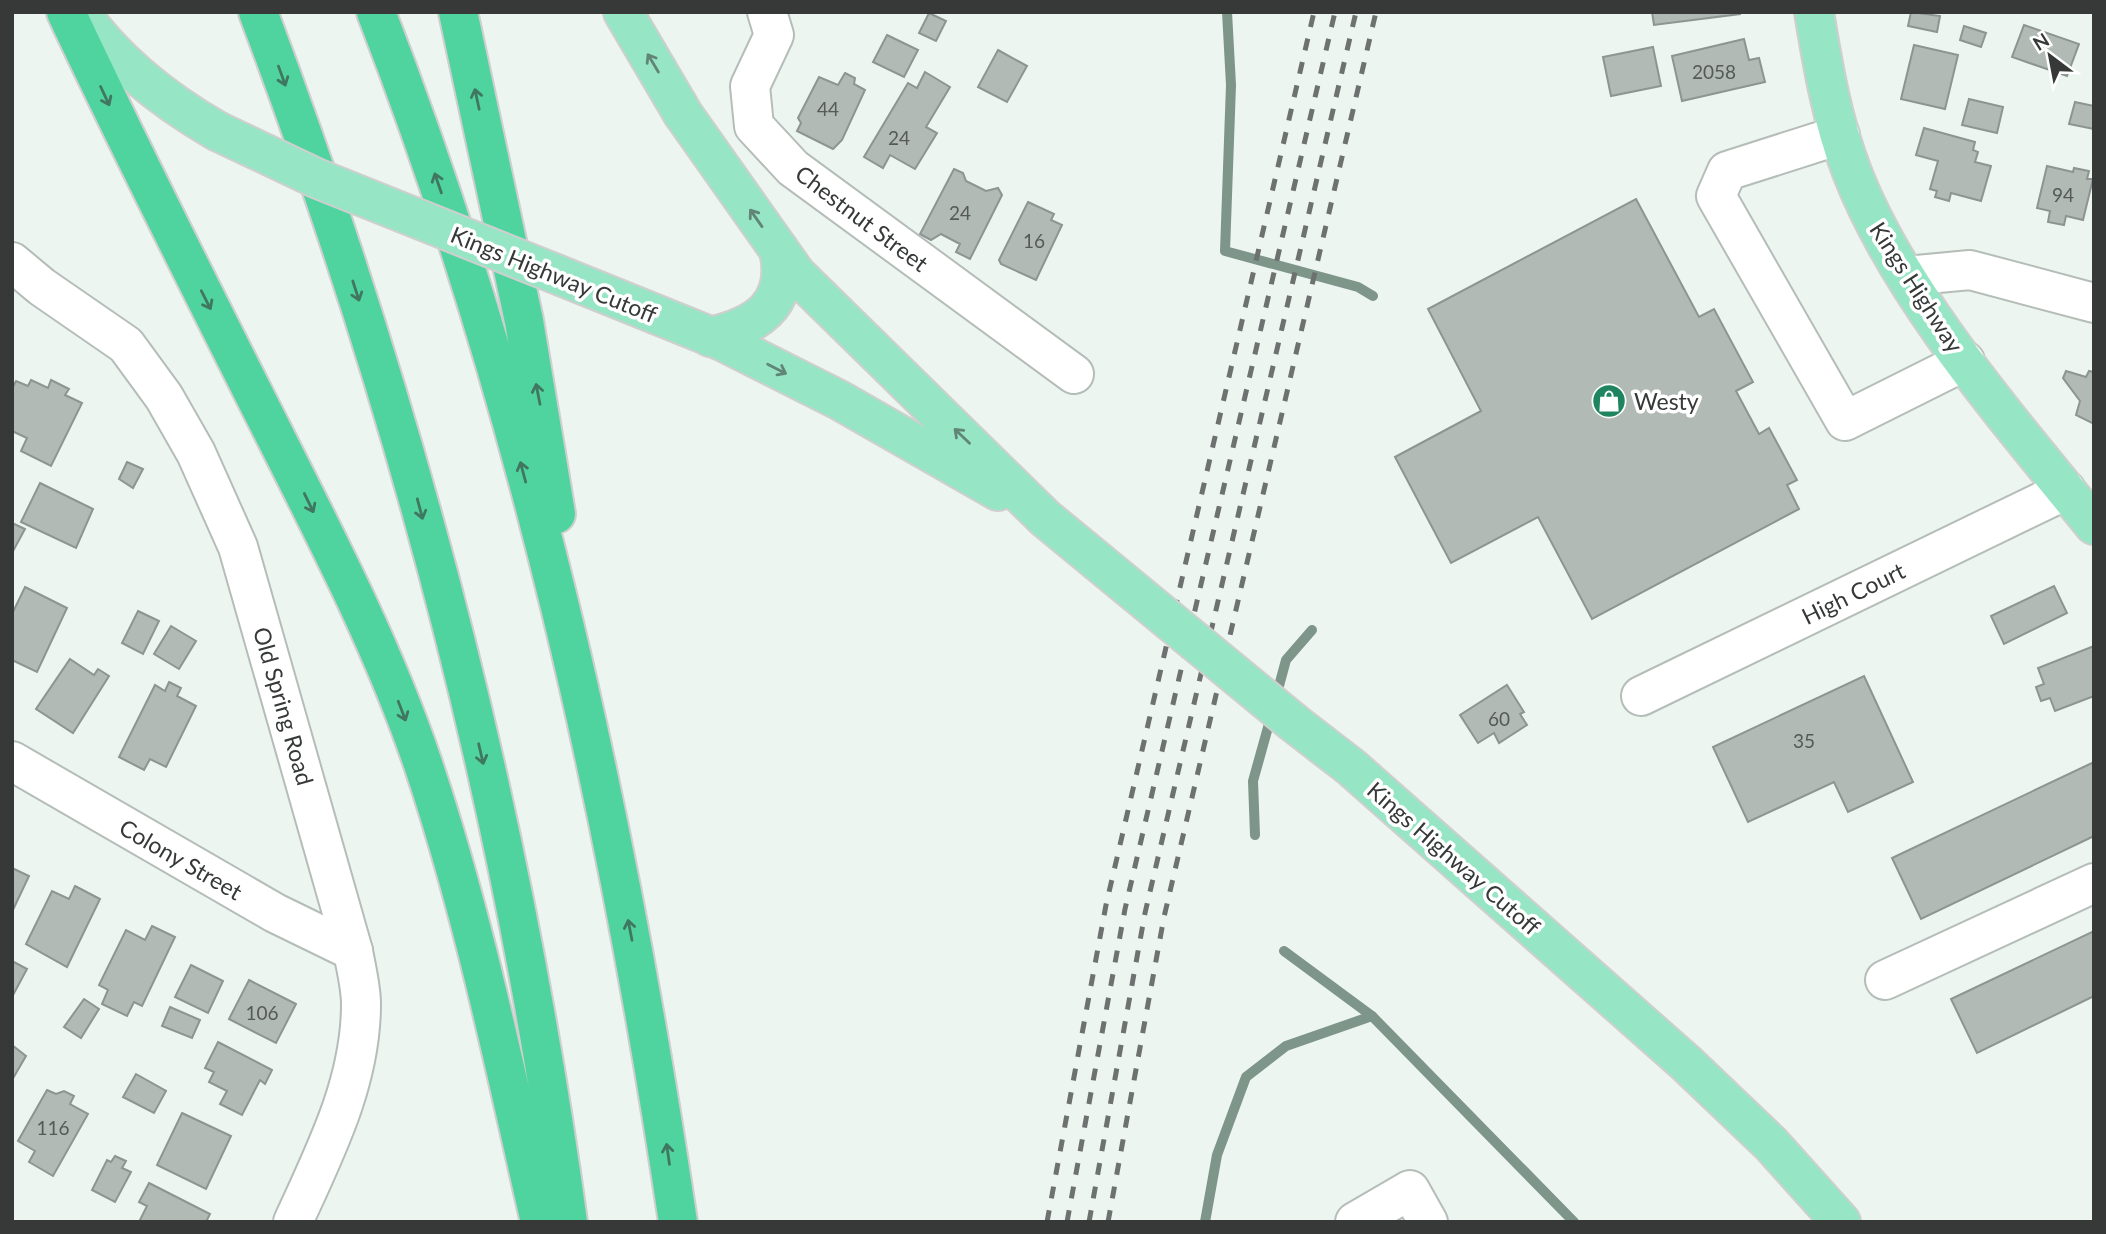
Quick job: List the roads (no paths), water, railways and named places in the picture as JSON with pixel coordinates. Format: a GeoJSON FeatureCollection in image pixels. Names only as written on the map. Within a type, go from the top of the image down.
{"type":"FeatureCollection","features":[{"type":"Feature","properties":{"kind":"highway"},"geometry":{"type":"LineString","coordinates":[[66,12],[135,160],[330,547],[394,689],[423,764],[469,924],[540,1222]]}},
{"type":"Feature","properties":{"kind":"highway"},"geometry":{"type":"LineString","coordinates":[[258,12],[367,326],[438,576],[525,959],[568,1222]]}},
{"type":"Feature","properties":{"kind":"highway"},"geometry":{"type":"LineString","coordinates":[[376,12],[440,187],[480,316],[583,704],[637,964],[678,1222]]}},
{"type":"Feature","properties":{"kind":"highway"},"geometry":{"type":"LineString","coordinates":[[458,12],[543,422],[583,704]]}},
{"type":"Feature","properties":{"kind":"main road","name":"Kings Highway Cutoff"},"geometry":{"type":"LineString","coordinates":[[80,12],[97,37],[148,84],[176,106],[217,131],[316,178],[710,337],[839,400],[1045,519]]}},
{"type":"Feature","properties":{"kind":"main road","name":"Kings Highway Cutoff"},"geometry":{"type":"LineString","coordinates":[[623,12],[683,114],[796,274],[1045,519],[1351,767],[1686,1063],[1771,1143],[1841,1222]]}},
{"type":"Feature","properties":{"kind":"main road","name":"Kings Highway"},"geometry":{"type":"LineString","coordinates":[[1814,12],[1827,92],[1867,207],[1906,276],[1965,361],[2094,525]]}},
{"type":"Feature","properties":{"kind":"main road"},"geometry":{"type":"LineString","coordinates":[[710,337],[741,329],[761,318],[780,285],[782,265],[779,250]]}},
{"type":"Feature","properties":{"kind":"street","name":"Chestnut Street"},"geometry":{"type":"LineString","coordinates":[[767,12],[774,35],[750,86],[754,126],[793,168],[1073,374]]}},
{"type":"Feature","properties":{"kind":"street"},"geometry":{"type":"LineString","coordinates":[[1840,135],[1727,171],[1716,196],[1756,269],[1845,421],[1965,361]]}},
{"type":"Feature","properties":{"kind":"street","name":"Old Spring Road"},"geometry":{"type":"LineString","coordinates":[[12,262],[42,288],[126,345],[164,397],[196,453],[238,547],[353,951],[361,1003],[356,1065],[337,1126],[293,1222]]}},
{"type":"Feature","properties":{"kind":"street"},"geometry":{"type":"LineString","coordinates":[[1906,276],[1970,270],[2094,303]]}},
{"type":"Feature","properties":{"kind":"street","name":"High Court"},"geometry":{"type":"LineString","coordinates":[[1641,696],[2066,490]]}},
{"type":"Feature","properties":{"kind":"street","name":"Colony Street"},"geometry":{"type":"LineString","coordinates":[[12,761],[275,913],[353,951]]}},
{"type":"Feature","properties":{"kind":"street"},"geometry":{"type":"LineString","coordinates":[[1885,980],[2094,883]]}},
{"type":"Feature","properties":{"kind":"street"},"geometry":{"type":"LineString","coordinates":[[1355,1222],[1410,1190],[1428,1222]]}},
{"type":"Feature","properties":{"kind":"waterway"},"geometry":{"type":"LineString","coordinates":[[1227,12],[1231,85],[1225,251],[1358,287],[1373,296]]}},
{"type":"Feature","properties":{"kind":"waterway"},"geometry":{"type":"LineString","coordinates":[[1276,697],[1286,660],[1312,630]]}},
{"type":"Feature","properties":{"kind":"waterway"},"geometry":{"type":"LineString","coordinates":[[1255,835],[1253,781],[1272,713]]}},
{"type":"Feature","properties":{"kind":"waterway"},"geometry":{"type":"LineString","coordinates":[[1284,951],[1372,1016],[1574,1222]]}},
{"type":"Feature","properties":{"kind":"waterway"},"geometry":{"type":"LineString","coordinates":[[1205,1222],[1217,1155],[1246,1077],[1286,1046],[1372,1016]]}},
{"type":"Feature","properties":{"kind":"railway"},"geometry":{"type":"LineString","coordinates":[[1047,1222],[1106,905],[1314,12]]}},
{"type":"Feature","properties":{"kind":"railway"},"geometry":{"type":"LineString","coordinates":[[1067,1222],[1125,909],[1335,12]]}},
{"type":"Feature","properties":{"kind":"railway"},"geometry":{"type":"LineString","coordinates":[[1089,1222],[1145,913],[1356,12]]}},
{"type":"Feature","properties":{"kind":"railway"},"geometry":{"type":"LineString","coordinates":[[1108,1222],[1164,917],[1376,12]]}},
{"type":"Feature","properties":{"kind":"place","name":"Westy"},"geometry":{"type":"Point","coordinates":[1609,401]}}]}
